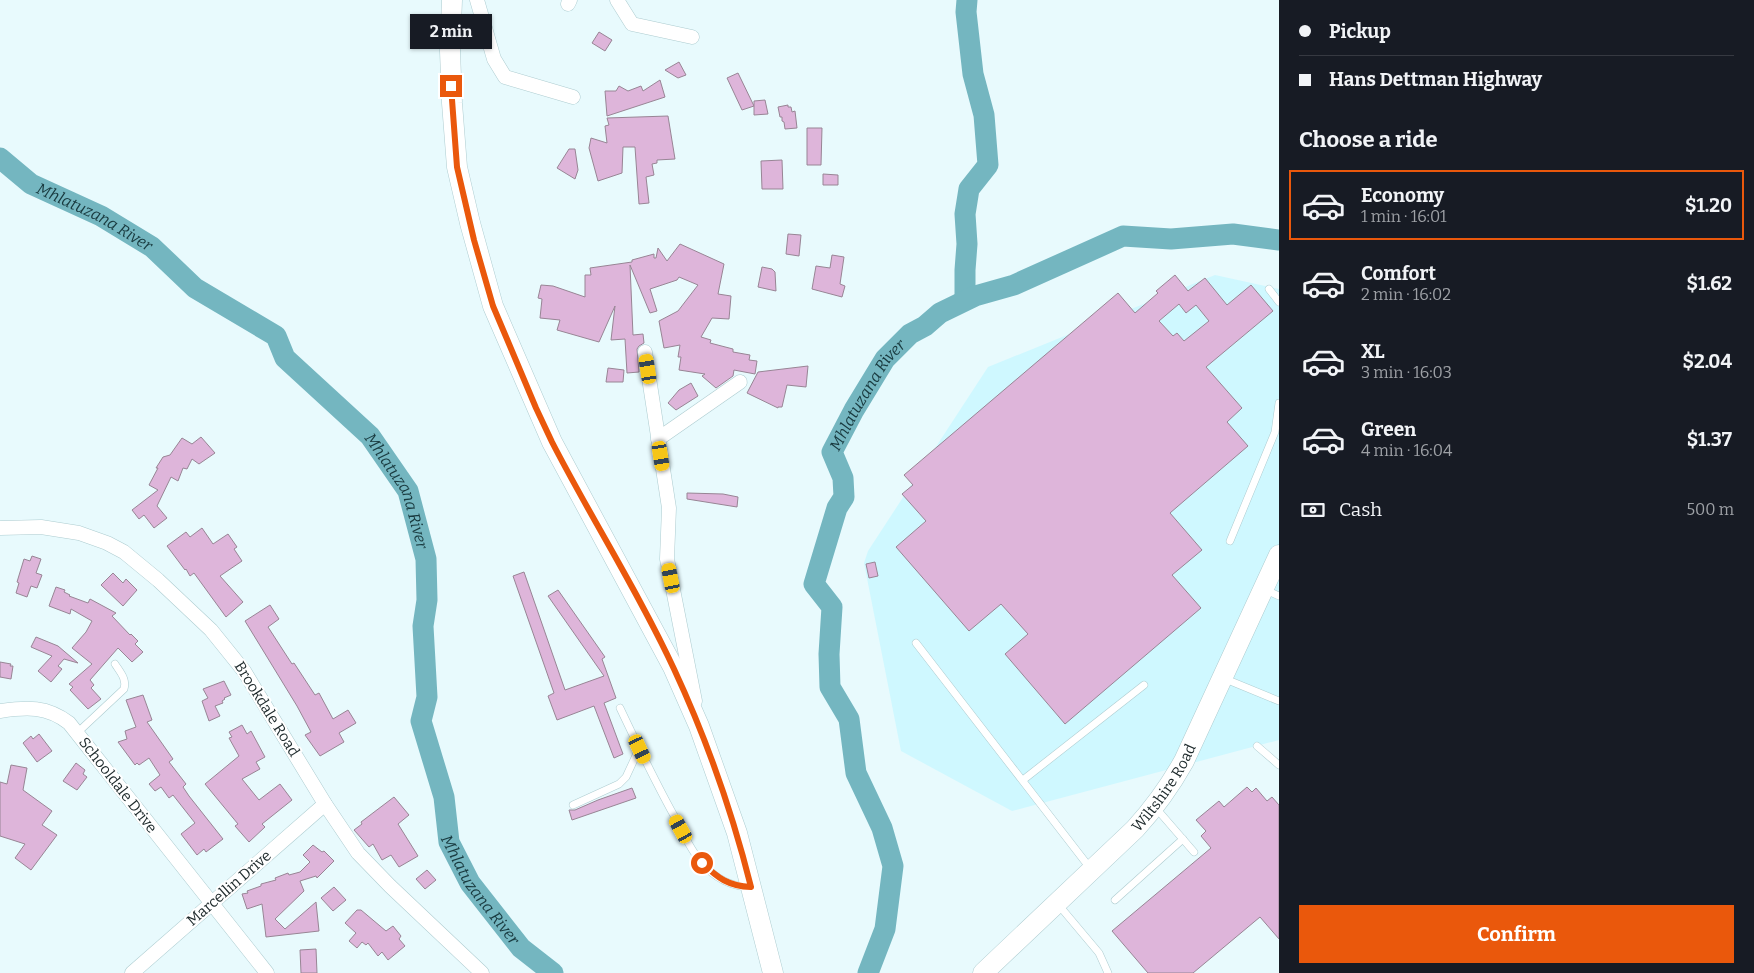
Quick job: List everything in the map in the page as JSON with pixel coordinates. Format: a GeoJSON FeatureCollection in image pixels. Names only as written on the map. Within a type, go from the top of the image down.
{"type":"FeatureCollection","features":[{"type":"Feature","properties":{"kind":"street"},"geometry":{"type":"LineString","coordinates":[[452,0],[450,50],[457,167],[493,306],[532,400],[552,442],[673,667],[700,726],[729,808],[773,973]]}},
{"type":"Feature","properties":{"kind":"street"},"geometry":{"type":"LineString","coordinates":[[477,0],[494,59],[505,77],[573,97]]}},
{"type":"Feature","properties":{"kind":"street"},"geometry":{"type":"LineString","coordinates":[[616,0],[632,24],[692,37]]}},
{"type":"Feature","properties":{"kind":"street"},"geometry":{"type":"LineString","coordinates":[[645,352],[669,508],[667,559],[700,726]]}},
{"type":"Feature","properties":{"kind":"street"},"geometry":{"type":"LineString","coordinates":[[658,439],[740,382]]}},
{"type":"Feature","properties":{"kind":"street","name":"Brookdale Road"},"geometry":{"type":"LineString","coordinates":[[0,528],[41,527],[79,533],[107,543],[142,565],[211,630],[230,651],[325,804],[358,853],[482,973]]}},
{"type":"Feature","properties":{"kind":"street","name":"Wiltshire Road"},"geometry":{"type":"LineString","coordinates":[[983,973],[1136,829],[1173,782],[1223,678],[1271,592],[1279,555]]}},
{"type":"Feature","properties":{"kind":"street","name":"Schooldale Drive"},"geometry":{"type":"LineString","coordinates":[[0,711],[30,708],[48,710],[69,723],[267,973]]}},
{"type":"Feature","properties":{"kind":"street","name":"Marcellin Drive"},"geometry":{"type":"LineString","coordinates":[[132,973],[325,804]]}},
{"type":"Feature","properties":{"kind":"lane"},"geometry":{"type":"LineString","coordinates":[[1269,289],[1279,302]]}},
{"type":"Feature","properties":{"kind":"lane"},"geometry":{"type":"LineString","coordinates":[[1230,541],[1275,432],[1279,403]]}},
{"type":"Feature","properties":{"kind":"lane"},"geometry":{"type":"LineString","coordinates":[[916,642],[1092,870]]}},
{"type":"Feature","properties":{"kind":"lane"},"geometry":{"type":"LineString","coordinates":[[77,733],[121,694],[124,689],[126,684],[124,678],[115,664]]}},
{"type":"Feature","properties":{"kind":"lane"},"geometry":{"type":"LineString","coordinates":[[1223,678],[1279,701]]}},
{"type":"Feature","properties":{"kind":"lane"},"geometry":{"type":"LineString","coordinates":[[1023,780],[1144,685]]}},
{"type":"Feature","properties":{"kind":"lane"},"geometry":{"type":"LineString","coordinates":[[620,708],[656,783],[702,863],[713,874],[726,882],[736,886],[751,887]]}},
{"type":"Feature","properties":{"kind":"lane"},"geometry":{"type":"LineString","coordinates":[[1257,746],[1279,765]]}},
{"type":"Feature","properties":{"kind":"lane"},"geometry":{"type":"LineString","coordinates":[[573,805],[619,784],[626,777],[640,749]]}},
{"type":"Feature","properties":{"kind":"lane"},"geometry":{"type":"LineString","coordinates":[[1155,807],[1194,852]]}},
{"type":"Feature","properties":{"kind":"lane"},"geometry":{"type":"LineString","coordinates":[[1115,900],[1183,839]]}},
{"type":"Feature","properties":{"kind":"lane"},"geometry":{"type":"LineString","coordinates":[[1057,903],[1099,953],[1108,973]]}},
{"type":"Feature","properties":{"kind":"shaded area"},"geometry":{"type":"Polygon","coordinates":[[[1215,275],[1279,289],[1279,740],[1012,811],[901,751],[864,563],[868,551],[988,367],[1215,275]]]}},
{"type":"Feature","properties":{"kind":"building"},"geometry":{"type":"Polygon","coordinates":[[[599,32],[612,40],[605,51],[592,43],[599,32]]]}},
{"type":"Feature","properties":{"kind":"building"},"geometry":{"type":"Polygon","coordinates":[[[679,62],[686,75],[678,78],[665,70],[679,62]]]}},
{"type":"Feature","properties":{"kind":"building"},"geometry":{"type":"Polygon","coordinates":[[[738,73],[754,106],[742,110],[727,78],[738,73]]]}},
{"type":"Feature","properties":{"kind":"building"},"geometry":{"type":"Polygon","coordinates":[[[660,80],[665,97],[607,116],[605,91],[616,91],[619,86],[628,91],[641,86],[643,91],[660,80]]]}},
{"type":"Feature","properties":{"kind":"building"},"geometry":{"type":"Polygon","coordinates":[[[765,100],[768,114],[754,115],[754,101],[765,100]]]}},
{"type":"Feature","properties":{"kind":"building"},"geometry":{"type":"Polygon","coordinates":[[[788,105],[788,107],[791,107],[792,112],[795,111],[797,128],[785,129],[782,117],[780,117],[778,107],[788,105]]]}},
{"type":"Feature","properties":{"kind":"building"},"geometry":{"type":"Polygon","coordinates":[[[668,116],[675,159],[657,160],[657,163],[652,164],[654,175],[646,177],[649,203],[639,204],[635,147],[623,147],[622,173],[598,181],[589,148],[591,138],[607,143],[605,126],[609,125],[607,118],[668,116]]]}},
{"type":"Feature","properties":{"kind":"building"},"geometry":{"type":"Polygon","coordinates":[[[807,128],[822,128],[821,165],[807,165],[807,128]]]}},
{"type":"Feature","properties":{"kind":"building"},"geometry":{"type":"Polygon","coordinates":[[[569,149],[575,149],[578,170],[575,179],[557,168],[569,149]]]}},
{"type":"Feature","properties":{"kind":"building"},"geometry":{"type":"Polygon","coordinates":[[[782,160],[783,189],[762,189],[761,161],[782,160]]]}},
{"type":"Feature","properties":{"kind":"building"},"geometry":{"type":"Polygon","coordinates":[[[823,174],[838,175],[838,185],[823,185],[823,174]]]}},
{"type":"Feature","properties":{"kind":"building"},"geometry":{"type":"Polygon","coordinates":[[[788,234],[801,235],[799,256],[786,254],[788,234]]]}},
{"type":"Feature","properties":{"kind":"building"},"geometry":{"type":"Polygon","coordinates":[[[680,244],[724,264],[718,294],[731,296],[729,319],[712,318],[701,337],[711,340],[710,343],[733,349],[733,352],[750,355],[749,360],[757,361],[755,374],[734,370],[733,376],[716,388],[702,376],[705,374],[679,370],[681,357],[678,357],[680,345],[664,348],[659,321],[678,311],[698,285],[679,277],[677,280],[650,289],[657,311],[650,313],[630,265],[633,335],[643,334],[644,343],[637,349],[639,372],[627,373],[625,339],[611,340],[615,306],[599,342],[557,330],[560,320],[540,318],[542,299],[538,298],[541,285],[553,286],[585,297],[585,275],[591,275],[590,268],[632,262],[632,260],[654,254],[654,258],[656,258],[658,248],[667,261],[680,244]]]}},
{"type":"Feature","properties":{"kind":"building"},"geometry":{"type":"Polygon","coordinates":[[[832,255],[844,257],[840,284],[845,286],[842,297],[812,289],[816,266],[830,268],[832,255]]]}},
{"type":"Feature","properties":{"kind":"building"},"geometry":{"type":"Polygon","coordinates":[[[762,267],[772,269],[775,272],[776,291],[758,287],[762,267]]]}},
{"type":"Feature","properties":{"kind":"building"},"geometry":{"type":"Polygon","coordinates":[[[1175,275],[1188,291],[1205,278],[1227,305],[1251,285],[1273,311],[1206,367],[1242,408],[1227,422],[1248,446],[1170,513],[1202,550],[1172,575],[1201,608],[1065,724],[1005,654],[1028,634],[1001,604],[969,631],[896,547],[926,521],[902,494],[913,485],[904,475],[1118,293],[1135,313],[1158,293],[1156,291],[1175,275]],[[1179,304],[1159,321],[1173,336],[1177,333],[1184,341],[1209,321],[1196,305],[1186,313],[1179,304]]]}},
{"type":"Feature","properties":{"kind":"building"},"geometry":{"type":"Polygon","coordinates":[[[808,366],[806,387],[787,385],[782,407],[778,408],[747,393],[758,372],[808,366]]]}},
{"type":"Feature","properties":{"kind":"building"},"geometry":{"type":"Polygon","coordinates":[[[608,368],[624,370],[623,382],[606,382],[608,368]]]}},
{"type":"Feature","properties":{"kind":"building"},"geometry":{"type":"Polygon","coordinates":[[[691,383],[698,396],[676,410],[668,403],[679,390],[691,383]]]}},
{"type":"Feature","properties":{"kind":"building"},"geometry":{"type":"Polygon","coordinates":[[[201,437],[215,453],[199,464],[192,459],[187,469],[183,468],[178,481],[171,477],[157,506],[167,518],[154,528],[144,515],[139,519],[132,510],[158,490],[149,485],[163,457],[170,455],[182,438],[192,444],[201,437]]]}},
{"type":"Feature","properties":{"kind":"building"},"geometry":{"type":"Polygon","coordinates":[[[687,493],[723,494],[738,497],[737,507],[687,499],[687,493]]]}},
{"type":"Feature","properties":{"kind":"building"},"geometry":{"type":"Polygon","coordinates":[[[202,528],[213,544],[228,534],[237,547],[234,549],[242,561],[220,576],[243,602],[226,617],[194,573],[190,576],[167,546],[186,532],[190,537],[202,528]]]}},
{"type":"Feature","properties":{"kind":"building"},"geometry":{"type":"Polygon","coordinates":[[[32,556],[41,559],[36,573],[42,575],[37,588],[31,586],[27,597],[16,593],[19,583],[17,582],[24,559],[30,561],[32,556]]]}},
{"type":"Feature","properties":{"kind":"building"},"geometry":{"type":"Polygon","coordinates":[[[875,562],[878,576],[869,578],[866,564],[875,562]]]}},
{"type":"Feature","properties":{"kind":"building"},"geometry":{"type":"Polygon","coordinates":[[[524,572],[565,690],[604,676],[548,596],[558,590],[605,657],[602,659],[616,698],[604,703],[623,754],[614,758],[594,706],[557,720],[548,696],[554,693],[513,576],[524,572]]]}},
{"type":"Feature","properties":{"kind":"building"},"geometry":{"type":"Polygon","coordinates":[[[113,573],[123,583],[126,579],[137,590],[123,606],[101,585],[113,573]]]}},
{"type":"Feature","properties":{"kind":"building"},"geometry":{"type":"Polygon","coordinates":[[[56,587],[65,590],[64,592],[69,596],[88,603],[90,599],[116,613],[112,616],[138,641],[135,644],[143,652],[132,662],[118,648],[90,680],[94,685],[91,688],[101,699],[88,709],[70,690],[73,687],[69,684],[92,664],[72,648],[86,632],[92,621],[71,609],[70,614],[49,606],[56,587]]]}},
{"type":"Feature","properties":{"kind":"building"},"geometry":{"type":"Polygon","coordinates":[[[270,605],[279,619],[268,627],[292,664],[294,663],[315,695],[319,693],[333,719],[348,710],[356,723],[339,733],[344,742],[320,756],[305,735],[311,732],[297,706],[245,621],[270,605]]]}},
{"type":"Feature","properties":{"kind":"building"},"geometry":{"type":"Polygon","coordinates":[[[36,637],[58,646],[78,663],[64,659],[58,666],[62,669],[51,682],[38,671],[52,656],[31,647],[36,637]]]}},
{"type":"Feature","properties":{"kind":"building"},"geometry":{"type":"Polygon","coordinates":[[[0,662],[13,666],[11,679],[0,677],[0,662]]]}},
{"type":"Feature","properties":{"kind":"building"},"geometry":{"type":"Polygon","coordinates":[[[224,681],[231,695],[224,698],[223,703],[215,706],[220,716],[209,721],[202,701],[208,698],[203,689],[224,681]]]}},
{"type":"Feature","properties":{"kind":"building"},"geometry":{"type":"Polygon","coordinates":[[[143,695],[152,720],[147,722],[173,759],[169,762],[186,784],[183,787],[189,796],[223,839],[206,852],[204,849],[197,855],[181,834],[195,823],[173,795],[169,798],[161,787],[155,791],[149,784],[160,775],[149,758],[139,765],[137,763],[135,765],[118,742],[127,739],[125,731],[136,727],[126,700],[143,695]]]}},
{"type":"Feature","properties":{"kind":"building"},"geometry":{"type":"Polygon","coordinates":[[[242,725],[247,734],[251,731],[265,757],[256,762],[260,769],[242,779],[259,800],[280,784],[292,800],[262,824],[265,827],[249,842],[235,826],[238,824],[205,784],[239,756],[229,738],[232,737],[229,732],[242,725]]]}},
{"type":"Feature","properties":{"kind":"building"},"geometry":{"type":"Polygon","coordinates":[[[39,734],[52,751],[37,762],[23,743],[31,736],[33,739],[39,734]]]}},
{"type":"Feature","properties":{"kind":"building"},"geometry":{"type":"Polygon","coordinates":[[[76,763],[85,770],[83,774],[87,777],[77,790],[63,781],[76,763]]]}},
{"type":"Feature","properties":{"kind":"building"},"geometry":{"type":"Polygon","coordinates":[[[11,765],[27,768],[23,790],[52,811],[42,825],[57,835],[31,870],[15,858],[25,844],[0,836],[0,782],[7,784],[11,765]]]}},
{"type":"Feature","properties":{"kind":"building"},"geometry":{"type":"Polygon","coordinates":[[[1247,787],[1252,792],[1256,788],[1267,801],[1272,797],[1279,805],[1279,939],[1260,917],[1193,973],[1148,973],[1112,931],[1211,848],[1201,836],[1206,831],[1196,820],[1219,801],[1224,807],[1247,787]]]}},
{"type":"Feature","properties":{"kind":"building"},"geometry":{"type":"Polygon","coordinates":[[[632,788],[636,798],[572,820],[569,810],[575,810],[632,788]]]}},
{"type":"Feature","properties":{"kind":"building"},"geometry":{"type":"Polygon","coordinates":[[[394,797],[409,815],[398,824],[418,856],[399,867],[391,855],[382,860],[373,844],[369,847],[354,830],[362,824],[361,822],[394,797]]]}},
{"type":"Feature","properties":{"kind":"building"},"geometry":{"type":"Polygon","coordinates":[[[313,845],[322,852],[324,851],[334,861],[317,878],[316,876],[300,881],[304,891],[275,919],[285,929],[316,902],[319,931],[266,937],[262,904],[247,909],[242,894],[248,893],[247,891],[261,886],[261,884],[276,880],[275,878],[288,873],[289,875],[300,872],[310,862],[303,855],[313,845]]]}},
{"type":"Feature","properties":{"kind":"building"},"geometry":{"type":"Polygon","coordinates":[[[427,870],[436,880],[425,889],[416,879],[427,870]]]}},
{"type":"Feature","properties":{"kind":"building"},"geometry":{"type":"Polygon","coordinates":[[[334,887],[346,900],[333,911],[321,898],[334,887]]]}},
{"type":"Feature","properties":{"kind":"building"},"geometry":{"type":"Polygon","coordinates":[[[357,910],[361,910],[386,931],[393,926],[401,936],[399,939],[405,946],[388,960],[382,952],[378,956],[368,943],[366,945],[362,942],[357,948],[349,941],[356,933],[345,923],[357,910]]]}},
{"type":"Feature","properties":{"kind":"building"},"geometry":{"type":"Polygon","coordinates":[[[316,949],[317,973],[301,973],[300,950],[316,949]]]}},
{"type":"Feature","properties":{"kind":"waterway"},"geometry":{"type":"LineString","coordinates":[[965,300],[967,244],[965,214],[969,189],[988,165],[984,115],[973,74],[966,12],[967,0]]}},
{"type":"Feature","properties":{"kind":"waterway","name":"Mhlatuzana River"},"geometry":{"type":"LineString","coordinates":[[0,158],[31,184],[101,216],[152,247],[195,288],[276,336],[285,358],[370,436],[408,491],[426,559],[427,600],[423,626],[427,697],[421,721],[444,797],[449,842],[470,883],[521,948],[553,973]]}},
{"type":"Feature","properties":{"kind":"waterway","name":"Mhlatuzana River"},"geometry":{"type":"LineString","coordinates":[[868,973],[885,929],[893,866],[882,828],[856,773],[849,719],[830,687],[829,654],[832,607],[814,584],[837,508],[844,497],[843,478],[832,452],[854,410],[885,359],[910,334],[925,326],[940,313],[975,296],[1014,285],[1123,236],[1171,239],[1233,234],[1279,240]]}},
{"type":"Feature","properties":{"kind":"route"},"geometry":{"type":"LineString","coordinates":[[451,86],[457,167],[493,306],[552,442],[673,667],[700,726],[737,833],[751,887],[736,886],[726,882],[713,874],[702,863]]}}]}
